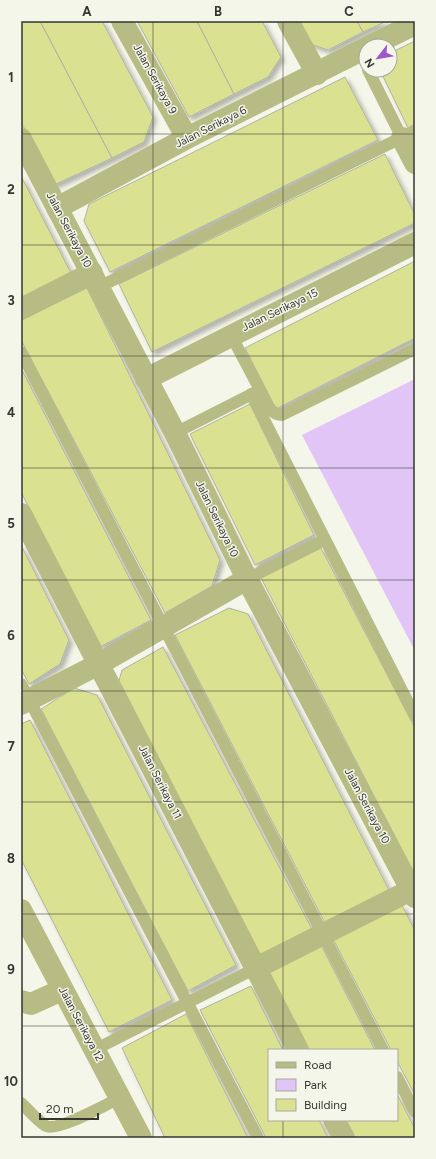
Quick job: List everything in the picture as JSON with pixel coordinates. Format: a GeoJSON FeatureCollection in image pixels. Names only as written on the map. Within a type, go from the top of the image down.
{"type":"FeatureCollection","features":[{"type":"Feature","properties":{"kind":"street","name":"Jalan Serikaya 9"},"geometry":{"type":"LineString","coordinates":[[122,21],[187,138]]}},
{"type":"Feature","properties":{"kind":"street"},"geometry":{"type":"LineString","coordinates":[[288,21],[317,74]]}},
{"type":"Feature","properties":{"kind":"street","name":"Jalan Serikaya 6"},"geometry":{"type":"LineString","coordinates":[[394,38],[415,24]]}},
{"type":"Feature","properties":{"kind":"street","name":"Jalan Serikaya 6"},"geometry":{"type":"LineString","coordinates":[[57,208],[187,138],[317,74],[358,59]]}},
{"type":"Feature","properties":{"kind":"street"},"geometry":{"type":"LineString","coordinates":[[408,134],[415,163]]}},
{"type":"Feature","properties":{"kind":"street","name":"Jalan Serikaya 10"},"geometry":{"type":"LineString","coordinates":[[21,139],[175,433],[247,579],[413,893]]}},
{"type":"Feature","properties":{"kind":"street","name":"Jalan Serikaya 15"},"geometry":{"type":"LineString","coordinates":[[146,379],[415,243]]}},
{"type":"Feature","properties":{"kind":"street"},"geometry":{"type":"LineString","coordinates":[[21,309],[96,280]]}},
{"type":"Feature","properties":{"kind":"street","name":"Jalan Serikaya 11"},"geometry":{"type":"LineString","coordinates":[[21,514],[297,1049]]}},
{"type":"Feature","properties":{"kind":"street"},"geometry":{"type":"LineString","coordinates":[[24,696],[99,664],[247,579]]}},
{"type":"Feature","properties":{"kind":"street"},"geometry":{"type":"LineString","coordinates":[[256,968],[324,933],[413,893]]}},
{"type":"Feature","properties":{"kind":"street","name":"Jalan Serikaya 12"},"geometry":{"type":"LineString","coordinates":[[21,910],[141,1138]]}},
{"type":"Feature","properties":{"kind":"street"},"geometry":{"type":"LineString","coordinates":[[21,1001],[31,1004],[62,990]]}},
{"type":"Feature","properties":{"kind":"street"},"geometry":{"type":"LineString","coordinates":[[335,1121],[344,1138]]}},
{"type":"Feature","properties":{"kind":"lane"},"geometry":{"type":"LineString","coordinates":[[96,280],[408,134],[378,78]]}},
{"type":"Feature","properties":{"kind":"lane"},"geometry":{"type":"LineString","coordinates":[[231,335],[255,392],[324,540],[415,716]]}},
{"type":"Feature","properties":{"kind":"lane"},"geometry":{"type":"LineString","coordinates":[[255,392],[272,412],[276,415],[282,414],[415,349]]}},
{"type":"Feature","properties":{"kind":"lane"},"geometry":{"type":"LineString","coordinates":[[21,352],[163,628],[324,933],[382,1049]]}},
{"type":"Feature","properties":{"kind":"lane"},"geometry":{"type":"LineString","coordinates":[[175,433],[255,392]]}},
{"type":"Feature","properties":{"kind":"lane"},"geometry":{"type":"LineString","coordinates":[[247,579],[324,540]]}},
{"type":"Feature","properties":{"kind":"lane"},"geometry":{"type":"LineString","coordinates":[[24,696],[258,1138]]}},
{"type":"Feature","properties":{"kind":"lane"},"geometry":{"type":"LineString","coordinates":[[94,1050],[256,968]]}},
{"type":"Feature","properties":{"kind":"lane"},"geometry":{"type":"LineString","coordinates":[[398,1079],[415,1112]]}},
{"type":"Feature","properties":{"kind":"lane"},"geometry":{"type":"LineString","coordinates":[[21,1103],[46,1126],[52,1128],[120,1098]]}},
{"type":"Feature","properties":{"kind":"green space"},"geometry":{"type":"Polygon","coordinates":[[[415,379],[415,651],[302,435],[415,379]]]}},
{"type":"Feature","properties":{"kind":"building"},"geometry":{"type":"Polygon","coordinates":[[[21,21],[40,21],[112,158],[54,185],[21,122],[21,21]]]}},
{"type":"Feature","properties":{"kind":"building"},"geometry":{"type":"Polygon","coordinates":[[[40,21],[102,21],[153,117],[144,142],[112,158],[40,21]]]}},
{"type":"Feature","properties":{"kind":"building"},"geometry":{"type":"Polygon","coordinates":[[[137,21],[197,21],[234,94],[189,117],[137,21]]]}},
{"type":"Feature","properties":{"kind":"building"},"geometry":{"type":"Polygon","coordinates":[[[197,21],[262,21],[281,57],[268,77],[234,94],[197,21]]]}},
{"type":"Feature","properties":{"kind":"building"},"geometry":{"type":"Polygon","coordinates":[[[296,21],[357,21],[363,32],[328,50],[307,43],[296,21]]]}},
{"type":"Feature","properties":{"kind":"building"},"geometry":{"type":"Polygon","coordinates":[[[357,21],[387,21],[363,32],[357,21]]]}},
{"type":"Feature","properties":{"kind":"building"},"geometry":{"type":"Polygon","coordinates":[[[415,41],[415,124],[408,128],[384,78],[398,78],[398,49],[415,41]]]}},
{"type":"Feature","properties":{"kind":"building"},"geometry":{"type":"Polygon","coordinates":[[[345,77],[378,140],[110,272],[84,221],[89,204],[345,77]]]}},
{"type":"Feature","properties":{"kind":"building"},"geometry":{"type":"Polygon","coordinates":[[[385,154],[415,215],[415,223],[152,352],[119,284],[385,154]]]}},
{"type":"Feature","properties":{"kind":"building"},"geometry":{"type":"Polygon","coordinates":[[[21,176],[71,273],[21,299],[21,176]]]}},
{"type":"Feature","properties":{"kind":"building"},"geometry":{"type":"Polygon","coordinates":[[[415,261],[415,338],[276,409],[245,348],[415,261]]]}},
{"type":"Feature","properties":{"kind":"building"},"geometry":{"type":"Polygon","coordinates":[[[87,288],[220,560],[212,586],[165,613],[21,340],[21,320],[87,288]]]}},
{"type":"Feature","properties":{"kind":"building"},"geometry":{"type":"Polygon","coordinates":[[[21,368],[151,620],[100,647],[21,492],[21,368]]]}},
{"type":"Feature","properties":{"kind":"building"},"geometry":{"type":"Polygon","coordinates":[[[250,404],[314,535],[255,565],[190,434],[250,404]]]}},
{"type":"Feature","properties":{"kind":"building"},"geometry":{"type":"Polygon","coordinates":[[[21,545],[69,640],[60,664],[29,684],[21,669],[21,545]]]}},
{"type":"Feature","properties":{"kind":"building"},"geometry":{"type":"Polygon","coordinates":[[[321,548],[415,728],[415,875],[261,578],[321,548]]]}},
{"type":"Feature","properties":{"kind":"building"},"geometry":{"type":"Polygon","coordinates":[[[229,608],[248,614],[390,892],[325,923],[175,635],[229,608]]]}},
{"type":"Feature","properties":{"kind":"building"},"geometry":{"type":"Polygon","coordinates":[[[163,647],[313,931],[261,958],[118,684],[122,670],[163,647]]]}},
{"type":"Feature","properties":{"kind":"building"},"geometry":{"type":"Polygon","coordinates":[[[74,688],[97,695],[236,965],[188,991],[41,709],[74,688]]]}},
{"type":"Feature","properties":{"kind":"building"},"geometry":{"type":"Polygon","coordinates":[[[30,720],[172,1000],[109,1032],[21,859],[21,724],[30,720]]]}},
{"type":"Feature","properties":{"kind":"building"},"geometry":{"type":"Polygon","coordinates":[[[402,905],[415,931],[415,1095],[398,1063],[398,1049],[390,1049],[333,939],[402,905]]]}},
{"type":"Feature","properties":{"kind":"building"},"geometry":{"type":"Polygon","coordinates":[[[321,945],[374,1049],[307,1049],[268,972],[321,945]]]}},
{"type":"Feature","properties":{"kind":"building"},"geometry":{"type":"Polygon","coordinates":[[[251,986],[282,1049],[268,1049],[268,1121],[320,1121],[328,1138],[266,1138],[200,1010],[251,986]]]}},
{"type":"Feature","properties":{"kind":"building"},"geometry":{"type":"Polygon","coordinates":[[[186,1014],[248,1138],[165,1138],[122,1048],[186,1014]]]}},
{"type":"Feature","properties":{"kind":"building"},"geometry":{"type":"Polygon","coordinates":[[[398,1096],[415,1129],[415,1138],[353,1138],[344,1121],[398,1121],[398,1096]]]}}]}
